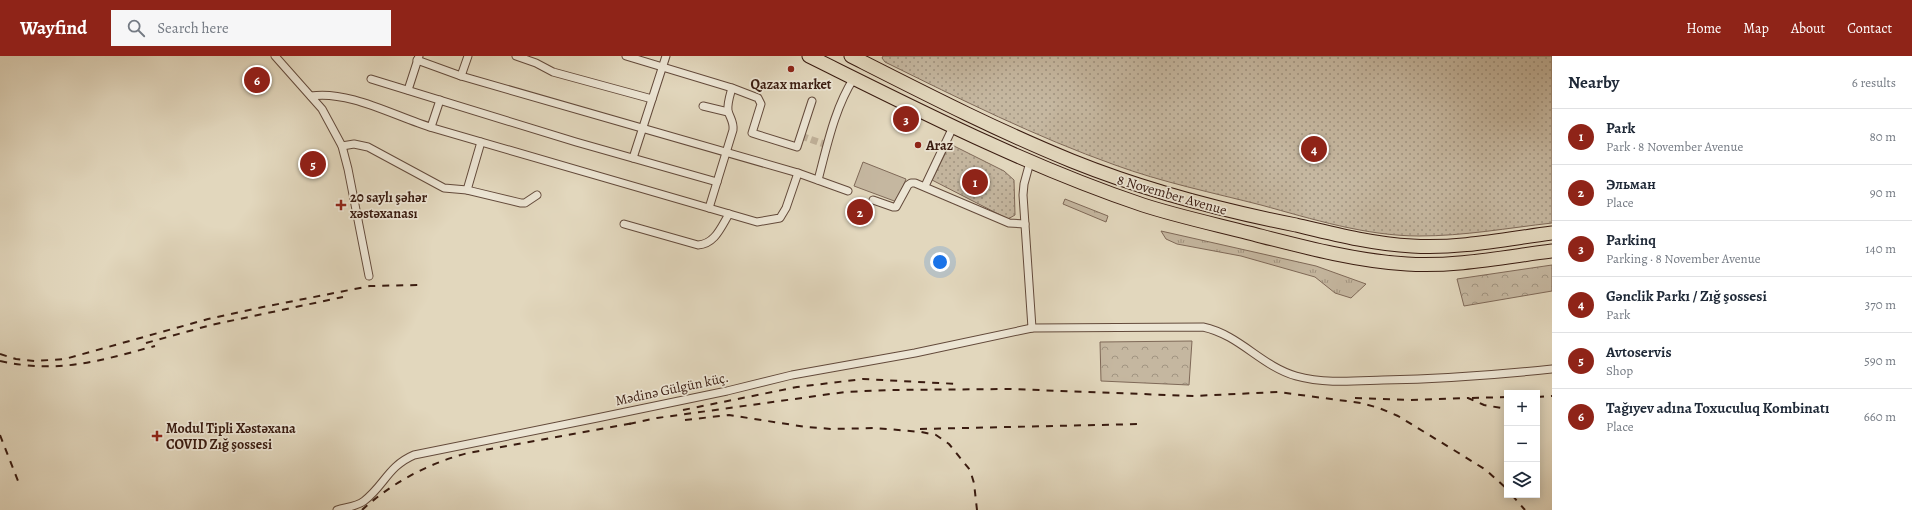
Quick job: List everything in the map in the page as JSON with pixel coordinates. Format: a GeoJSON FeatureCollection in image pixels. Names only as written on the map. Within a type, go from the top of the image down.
{"type":"FeatureCollection","features":[{"type":"Feature","properties":{"kind":"highway","name":"8 November Avenue"},"geometry":{"type":"LineString","coordinates":[[809,56],[954,127],[1030,162],[1100,190],[1158,210],[1270,239],[1385,263],[1425,265],[1552,251]]}},
{"type":"Feature","properties":{"kind":"highway","name":"8 November Avenue"},"geometry":{"type":"LineString","coordinates":[[851,56],[962,111],[1073,161],[1164,193],[1214,206],[1371,242],[1413,246],[1460,244],[1552,233]]}},
{"type":"Feature","properties":{"kind":"highway"},"geometry":{"type":"LineString","coordinates":[[854,78],[864,63]]}},
{"type":"Feature","properties":{"kind":"street"},"geometry":{"type":"LineString","coordinates":[[275,56],[311,96],[331,124],[342,146],[369,276]]}},
{"type":"Feature","properties":{"kind":"street"},"geometry":{"type":"LineString","coordinates":[[461,76],[468,56]]}},
{"type":"Feature","properties":{"kind":"street"},"geometry":{"type":"LineString","coordinates":[[516,56],[536,62],[553,72],[652,99]]}},
{"type":"Feature","properties":{"kind":"street"},"geometry":{"type":"LineString","coordinates":[[626,56],[663,66],[755,96],[760,101],[752,133],[797,147],[812,101]]}},
{"type":"Feature","properties":{"kind":"street"},"geometry":{"type":"LineString","coordinates":[[633,158],[666,56]]}},
{"type":"Feature","properties":{"kind":"street"},"geometry":{"type":"LineString","coordinates":[[408,90],[418,58],[461,76],[798,173],[848,191]]}},
{"type":"Feature","properties":{"kind":"street"},"geometry":{"type":"LineString","coordinates":[[818,180],[827,145],[842,102],[854,78]]}},
{"type":"Feature","properties":{"kind":"street"},"geometry":{"type":"LineString","coordinates":[[371,79],[717,182]]}},
{"type":"Feature","properties":{"kind":"street"},"geometry":{"type":"LineString","coordinates":[[710,208],[727,153],[734,123],[728,112],[732,88]]}},
{"type":"Feature","properties":{"kind":"street"},"geometry":{"type":"LineString","coordinates":[[311,96],[325,94],[349,98],[431,127],[729,214],[762,222],[780,218],[786,208],[798,173]]}},
{"type":"Feature","properties":{"kind":"street"},"geometry":{"type":"LineString","coordinates":[[431,127],[440,100]]}},
{"type":"Feature","properties":{"kind":"street"},"geometry":{"type":"LineString","coordinates":[[703,106],[728,112]]}},
{"type":"Feature","properties":{"kind":"street"},"geometry":{"type":"LineString","coordinates":[[925,186],[954,127]]}},
{"type":"Feature","properties":{"kind":"street"},"geometry":{"type":"LineString","coordinates":[[466,190],[481,142]]}},
{"type":"Feature","properties":{"kind":"street"},"geometry":{"type":"LineString","coordinates":[[342,146],[354,144],[368,147],[437,185],[448,189],[466,190],[517,203],[525,203],[537,195]]}},
{"type":"Feature","properties":{"kind":"street"},"geometry":{"type":"LineString","coordinates":[[1030,162],[1024,184],[1025,224],[1032,328]]}},
{"type":"Feature","properties":{"kind":"street"},"geometry":{"type":"LineString","coordinates":[[873,200],[896,207],[910,183],[925,186],[1009,223],[1025,224]]}},
{"type":"Feature","properties":{"kind":"street"},"geometry":{"type":"LineString","coordinates":[[624,224],[698,245],[706,244],[713,239],[729,214]]}},
{"type":"Feature","properties":{"kind":"street","name":"Mədinə Gülgün küç."},"geometry":{"type":"LineString","coordinates":[[337,510],[356,506],[365,500],[401,460],[414,455],[612,415],[792,375],[914,353],[1032,328],[1203,327],[1218,330],[1231,337],[1280,370],[1320,381],[1465,378],[1552,368]]}},
{"type":"Feature","properties":{"kind":"green space"},"geometry":{"type":"Polygon","coordinates":[[[883,56],[1552,56],[1552,223],[1436,236],[1379,233],[1339,226],[1151,177],[1115,165],[998,117],[885,62],[882,58],[883,56]]]}},
{"type":"Feature","properties":{"kind":"green space"},"geometry":{"type":"Polygon","coordinates":[[[950,144],[1004,171],[1014,180],[1015,215],[1008,219],[932,180],[950,144]]]}},
{"type":"Feature","properties":{"kind":"green space"},"geometry":{"type":"Polygon","coordinates":[[[863,162],[906,179],[897,202],[854,186],[863,162]]]}},
{"type":"Feature","properties":{"kind":"green space"},"geometry":{"type":"Polygon","coordinates":[[[1065,199],[1108,216],[1106,222],[1063,204],[1065,199]]]}},
{"type":"Feature","properties":{"kind":"green space"},"geometry":{"type":"Polygon","coordinates":[[[1161,231],[1316,266],[1366,284],[1351,298],[1335,293],[1315,277],[1241,256],[1177,244],[1166,239],[1161,231]]]}},
{"type":"Feature","properties":{"kind":"green space"},"geometry":{"type":"Polygon","coordinates":[[[1552,265],[1552,291],[1464,306],[1457,279],[1552,265]]]}},
{"type":"Feature","properties":{"kind":"green space"},"geometry":{"type":"Polygon","coordinates":[[[1192,341],[1189,385],[1101,381],[1100,342],[1192,341]]]}},
{"type":"Feature","properties":{"kind":"tunnel"},"geometry":{"type":"LineString","coordinates":[[801,136],[827,145]]}},
{"type":"Feature","properties":{"kind":"railway"},"geometry":{"type":"LineString","coordinates":[[0,354],[16,359],[35,361],[65,359],[208,319],[258,308],[370,286],[419,285]]}},
{"type":"Feature","properties":{"kind":"railway"},"geometry":{"type":"LineString","coordinates":[[146,343],[211,325],[343,297]]}},
{"type":"Feature","properties":{"kind":"railway"},"geometry":{"type":"LineString","coordinates":[[0,361],[21,365],[60,366],[97,361],[155,346]]}},
{"type":"Feature","properties":{"kind":"railway"},"geometry":{"type":"LineString","coordinates":[[683,410],[797,387],[863,379],[958,384]]}},
{"type":"Feature","properties":{"kind":"railway"},"geometry":{"type":"LineString","coordinates":[[629,424],[657,418],[845,392],[1010,389],[1194,396],[1278,392],[1361,403],[1379,408],[1398,416],[1486,470],[1504,486]]}},
{"type":"Feature","properties":{"kind":"railway"},"geometry":{"type":"LineString","coordinates":[[1540,397],[1552,396]]}},
{"type":"Feature","properties":{"kind":"railway"},"geometry":{"type":"LineString","coordinates":[[1472,398],[1504,397]]}},
{"type":"Feature","properties":{"kind":"railway"},"geometry":{"type":"LineString","coordinates":[[1355,398],[1410,400],[1468,398],[1484,405],[1504,408]]}},
{"type":"Feature","properties":{"kind":"railway"},"geometry":{"type":"LineString","coordinates":[[685,420],[729,415],[806,427],[832,429],[875,428],[921,432],[936,435],[949,444],[970,470],[974,483],[977,510]]}},
{"type":"Feature","properties":{"kind":"railway"},"geometry":{"type":"LineString","coordinates":[[362,510],[399,482],[425,468],[454,457],[468,453],[634,423]]}},
{"type":"Feature","properties":{"kind":"railway"},"geometry":{"type":"LineString","coordinates":[[920,429],[1141,424]]}},
{"type":"Feature","properties":{"kind":"railway"},"geometry":{"type":"LineString","coordinates":[[0,435],[20,486]]}},
{"type":"Feature","properties":{"kind":"railway"},"geometry":{"type":"LineString","coordinates":[[1515,498],[1525,510]]}},
{"type":"Feature","properties":{"kind":"place","name":"Qazax market"},"geometry":{"type":"Point","coordinates":[791,69]}},
{"type":"Feature","properties":{"kind":"place","name":"Tağıyev adına Toxuculuq Kombinatı"},"geometry":{"type":"Point","coordinates":[257,80]}},
{"type":"Feature","properties":{"kind":"place","name":"Parkinq"},"geometry":{"type":"Point","coordinates":[906,119]}},
{"type":"Feature","properties":{"kind":"place","name":"Araz"},"geometry":{"type":"Point","coordinates":[918,145]}},
{"type":"Feature","properties":{"kind":"place","name":"Gənclik Parkı / Zığ şossesi"},"geometry":{"type":"Point","coordinates":[1314,149]}},
{"type":"Feature","properties":{"kind":"place","name":"Avtoservis"},"geometry":{"type":"Point","coordinates":[313,164]}},
{"type":"Feature","properties":{"kind":"place","name":"Park"},"geometry":{"type":"Point","coordinates":[975,182]}},
{"type":"Feature","properties":{"kind":"place","name":"20 saylı şəhər xəstəxanası"},"geometry":{"type":"Point","coordinates":[341,205]}},
{"type":"Feature","properties":{"kind":"place","name":"Эльман"},"geometry":{"type":"Point","coordinates":[860,212]}},
{"type":"Feature","properties":{"kind":"place","name":"Modul Tipli Xəstəxana COVID Zığ şossesi"},"geometry":{"type":"Point","coordinates":[157,436]}}]}
